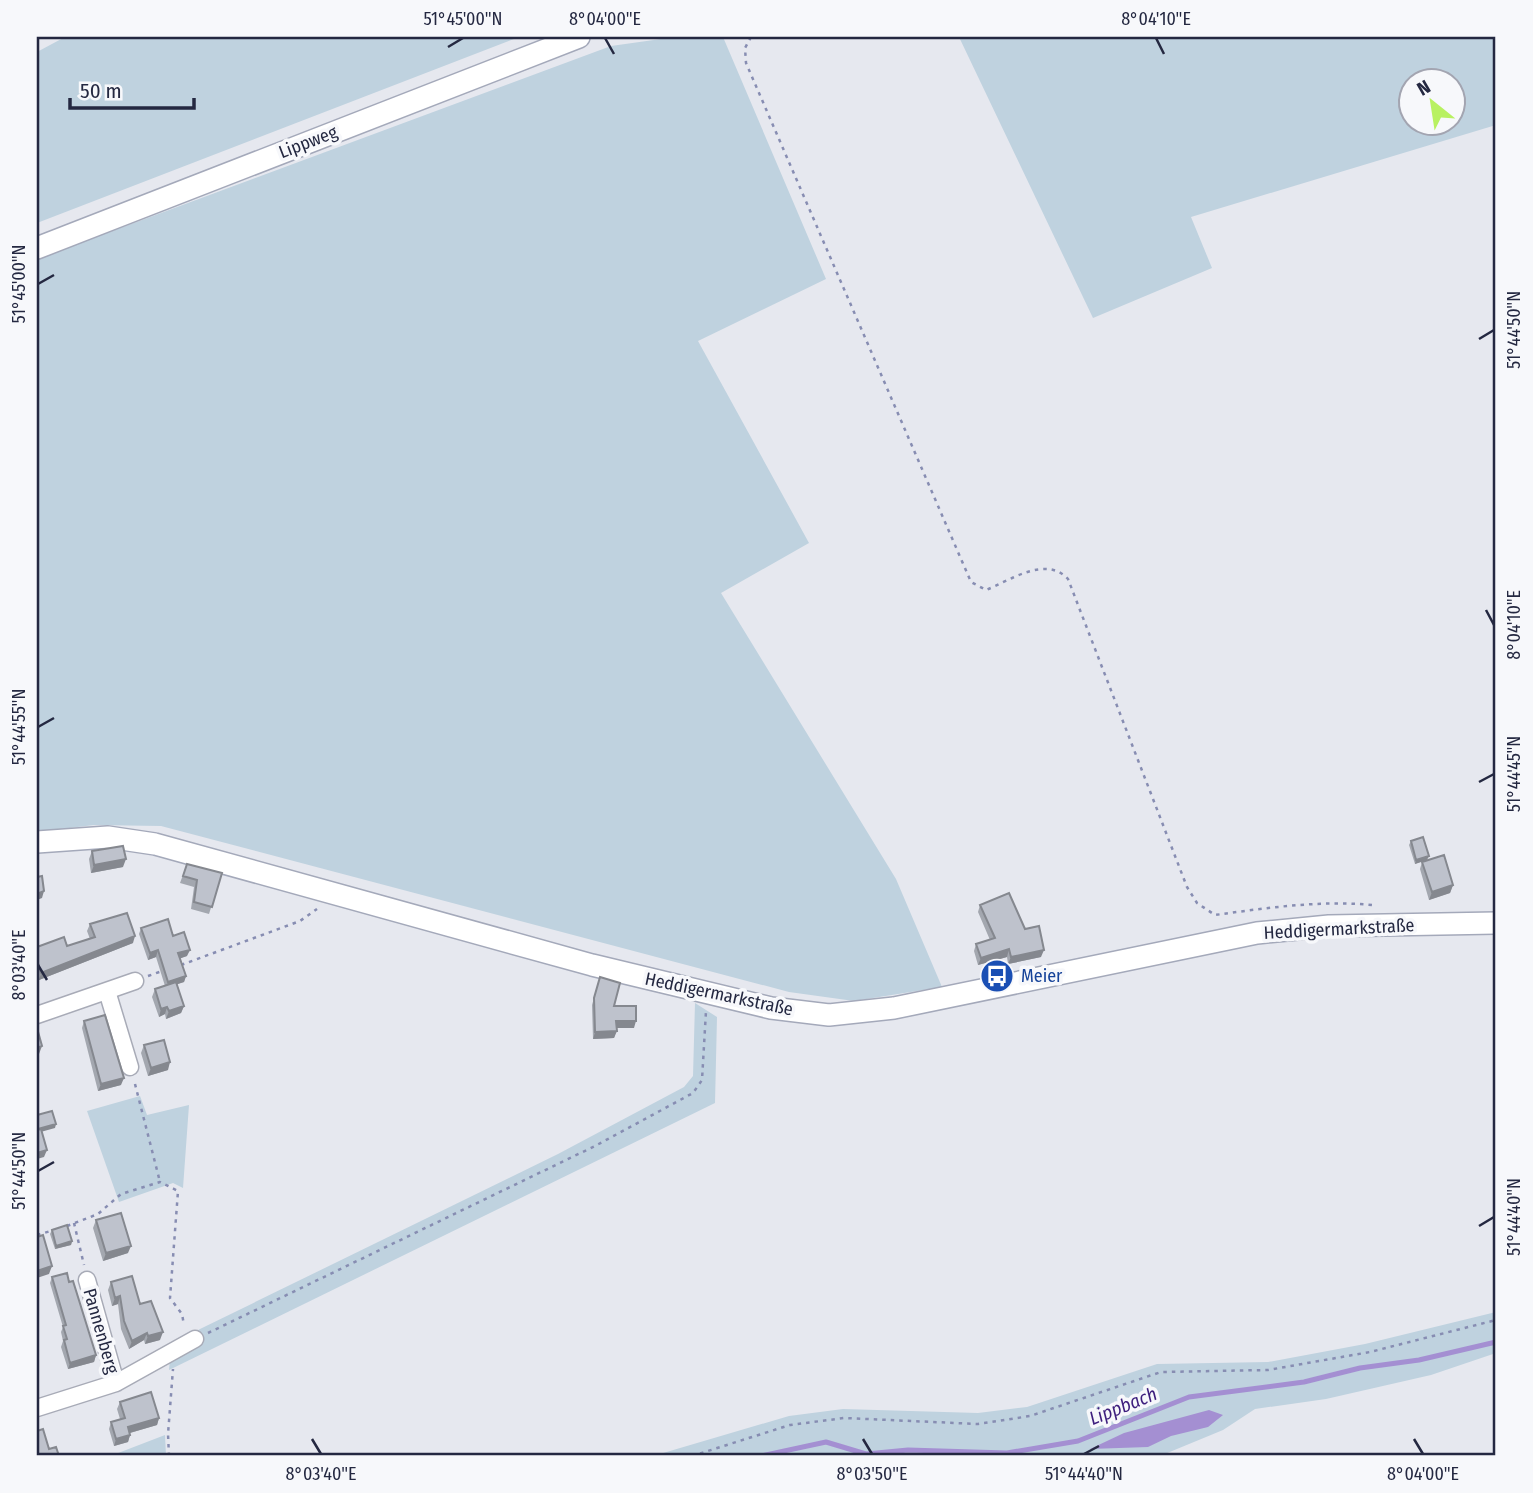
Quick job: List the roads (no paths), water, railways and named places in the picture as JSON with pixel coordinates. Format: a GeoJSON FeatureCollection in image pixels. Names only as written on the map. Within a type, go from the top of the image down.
{"type":"FeatureCollection","features":[{"type":"Feature","properties":{"kind":"street","name":"Lippweg"},"geometry":{"type":"LineString","coordinates":[[37,248],[579,37]]}},
{"type":"Feature","properties":{"kind":"street","name":"Heddigermarkstraße"},"geometry":{"type":"LineString","coordinates":[[37,842],[108,837],[155,844],[707,994],[771,1009],[829,1015],[894,1007],[1257,933],[1329,926],[1496,923]]}},
{"type":"Feature","properties":{"kind":"street"},"geometry":{"type":"LineString","coordinates":[[37,1015],[135,981]]}},
{"type":"Feature","properties":{"kind":"street"},"geometry":{"type":"LineString","coordinates":[[107,991],[130,1067]]}},
{"type":"Feature","properties":{"kind":"street","name":"Pannenberg"},"geometry":{"type":"LineString","coordinates":[[87,1280],[116,1383]]}},
{"type":"Feature","properties":{"kind":"street","name":"Pannenberg"},"geometry":{"type":"LineString","coordinates":[[37,1408],[116,1383],[186,1345]]}},
{"type":"Feature","properties":{"kind":"waterway","name":"Lippbach"},"geometry":{"type":"LineString","coordinates":[[761,1456],[826,1442],[866,1454],[908,1450],[1007,1453],[1078,1441],[1189,1397],[1304,1382],[1360,1368],[1419,1360],[1496,1342]]}},
{"type":"Feature","properties":{"kind":"place","name":"Meier"},"geometry":{"type":"Point","coordinates":[997,976]}}]}
